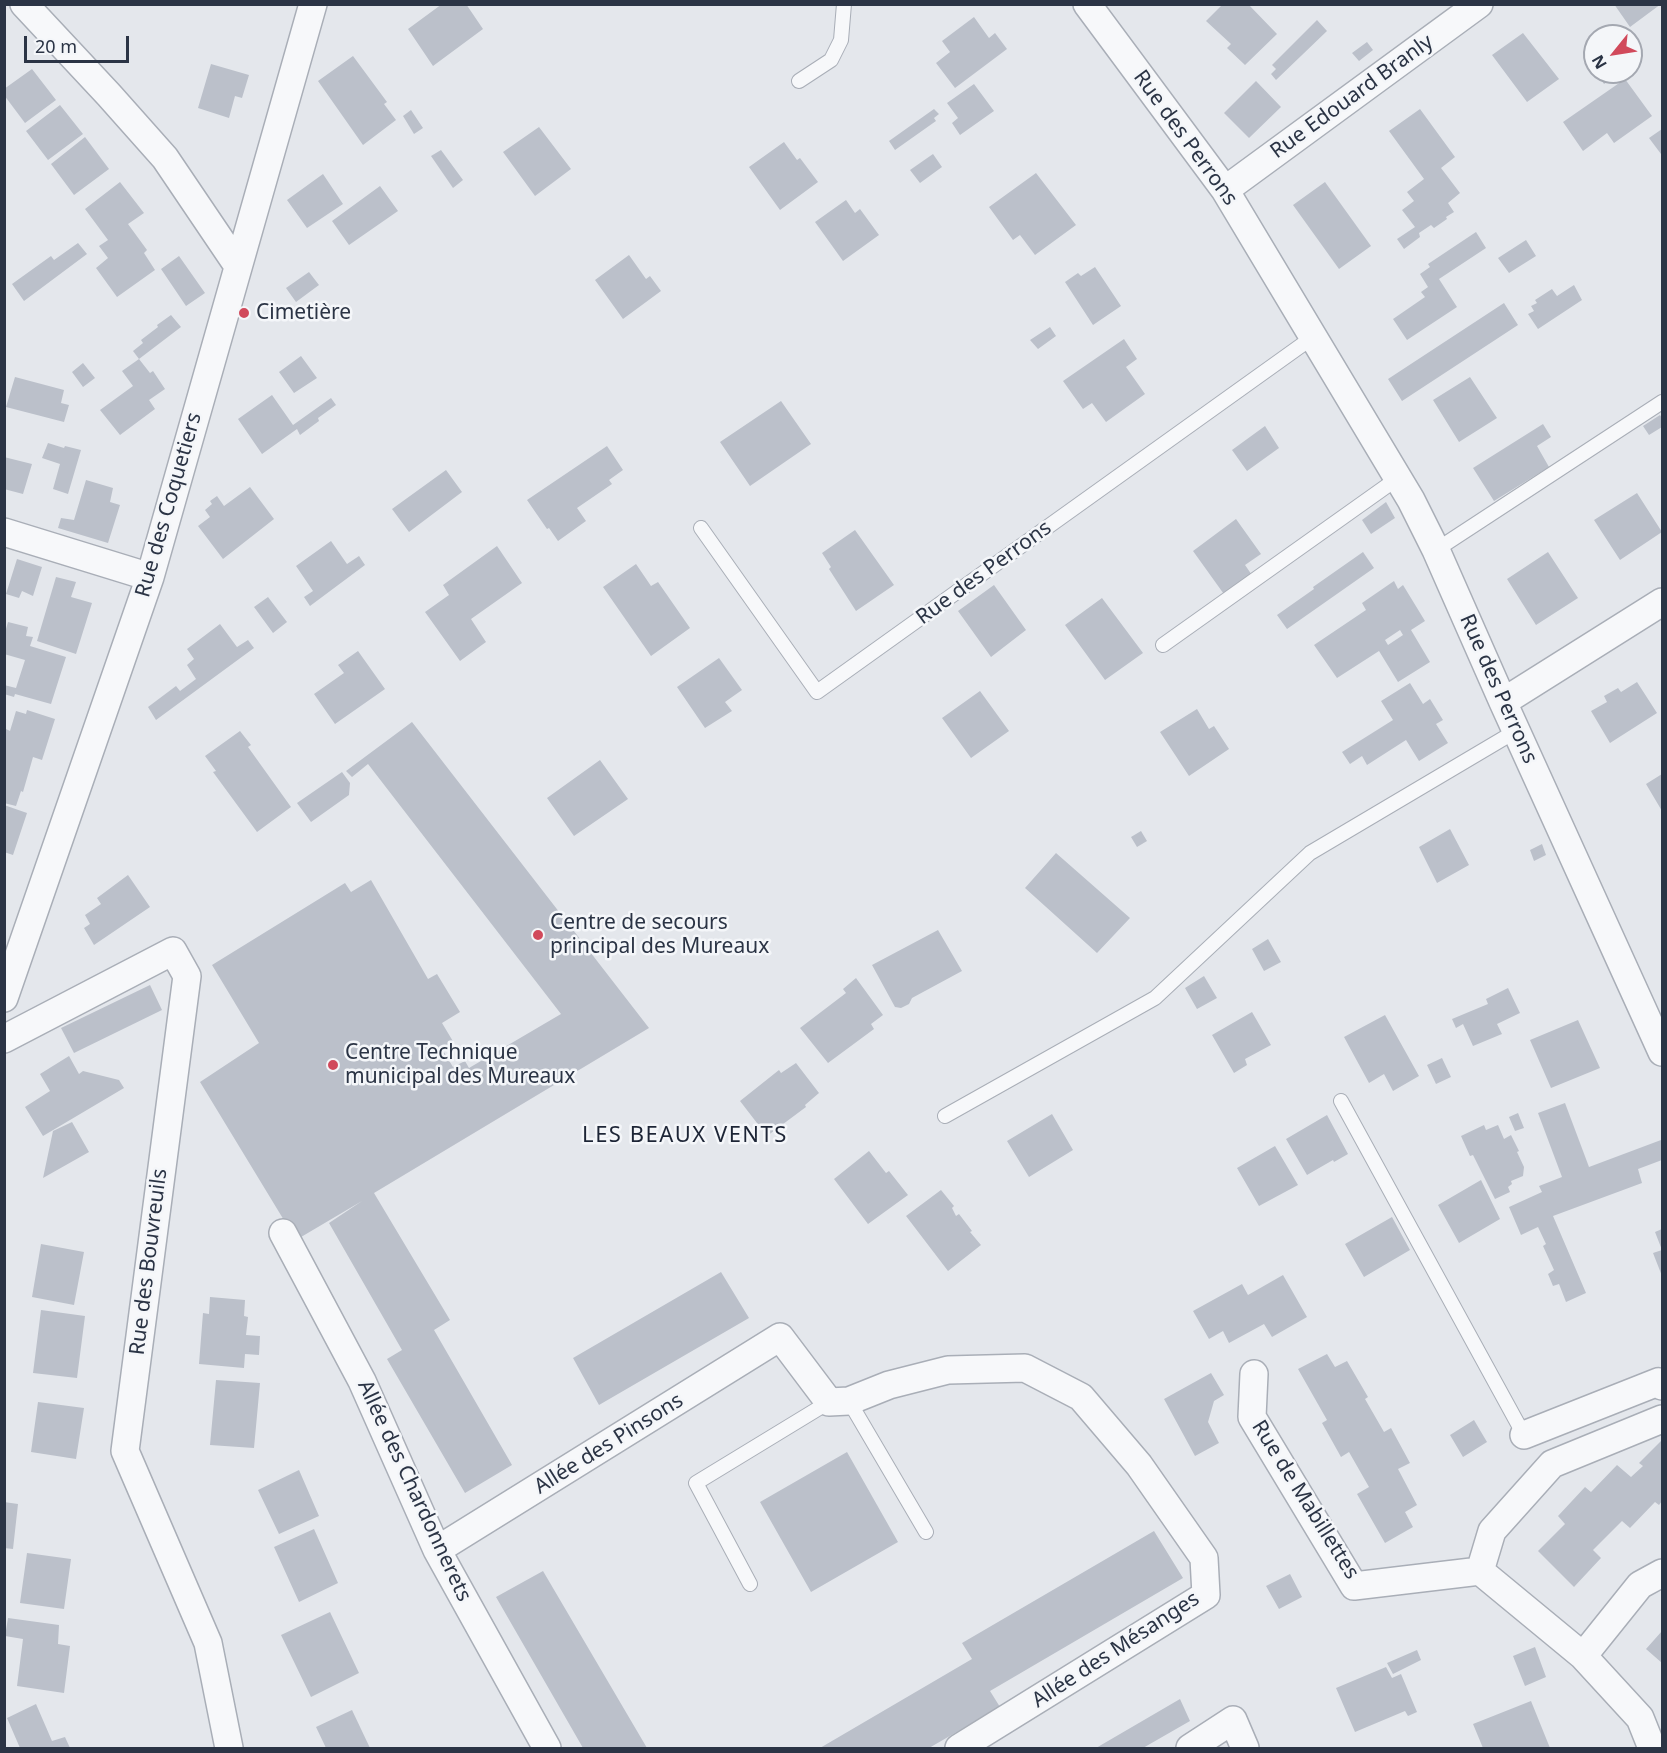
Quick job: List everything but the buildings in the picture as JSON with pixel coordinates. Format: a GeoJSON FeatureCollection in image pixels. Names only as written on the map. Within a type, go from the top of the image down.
{"type":"FeatureCollection","features":[{"type":"Feature","properties":{"kind":"street"},"geometry":{"type":"LineString","coordinates":[[24,4],[165,158],[238,266]]}},
{"type":"Feature","properties":{"kind":"street","name":"Rue des Coquetiers"},"geometry":{"type":"LineString","coordinates":[[4,998],[150,577],[313,4]]}},
{"type":"Feature","properties":{"kind":"street","name":"Rue des Perrons"},"geometry":{"type":"LineString","coordinates":[[1087,4],[1225,190],[1412,500],[1662,1052]]}},
{"type":"Feature","properties":{"kind":"street","name":"Rue Edouard Branly"},"geometry":{"type":"LineString","coordinates":[[1225,190],[1479,4]]}},
{"type":"Feature","properties":{"kind":"street"},"geometry":{"type":"LineString","coordinates":[[4,532],[150,577]]}},
{"type":"Feature","properties":{"kind":"street"},"geometry":{"type":"LineString","coordinates":[[1503,702],[1662,602]]}},
{"type":"Feature","properties":{"kind":"street","name":"Rue des Bouvreuils"},"geometry":{"type":"LineString","coordinates":[[4,1039],[173,951],[187,976],[125,1451],[208,1643],[229,1749]]}},
{"type":"Feature","properties":{"kind":"street","name":"Allée des Chardonnerets"},"geometry":{"type":"LineString","coordinates":[[283,1233],[362,1381],[437,1550],[547,1749]]}},
{"type":"Feature","properties":{"kind":"street","name":"Allée des Pinsons"},"geometry":{"type":"LineString","coordinates":[[437,1550],[780,1337],[839,1402]]}},
{"type":"Feature","properties":{"kind":"street","name":"Allée des Mésanges"},"geometry":{"type":"LineString","coordinates":[[839,1402],[889,1384],[948,1370],[1025,1368],[1081,1397],[1139,1465],[1204,1558],[1206,1595],[959,1749]]}},
{"type":"Feature","properties":{"kind":"street","name":"Rue de Mabillettes"},"geometry":{"type":"LineString","coordinates":[[1254,1374],[1252,1417],[1354,1586],[1480,1571]]}},
{"type":"Feature","properties":{"kind":"street"},"geometry":{"type":"LineString","coordinates":[[1524,1435],[1658,1382],[1662,1386]]}},
{"type":"Feature","properties":{"kind":"street"},"geometry":{"type":"LineString","coordinates":[[1652,1749],[1640,1718],[1583,1656],[1480,1571],[1492,1531],[1552,1464],[1662,1419]]}},
{"type":"Feature","properties":{"kind":"street"},"geometry":{"type":"LineString","coordinates":[[1583,1656],[1640,1585],[1662,1573]]}},
{"type":"Feature","properties":{"kind":"street"},"geometry":{"type":"LineString","coordinates":[[1190,1749],[1233,1720],[1245,1749]]}},
{"type":"Feature","properties":{"kind":"lane"},"geometry":{"type":"LineString","coordinates":[[799,81],[831,60],[841,40],[844,4]]}},
{"type":"Feature","properties":{"kind":"lane","name":"Rue des Perrons"},"geometry":{"type":"LineString","coordinates":[[701,528],[817,692],[1313,337]]}},
{"type":"Feature","properties":{"kind":"lane"},"geometry":{"type":"LineString","coordinates":[[1436,550],[1662,402]]}},
{"type":"Feature","properties":{"kind":"lane"},"geometry":{"type":"LineString","coordinates":[[1162,645],[1398,478]]}},
{"type":"Feature","properties":{"kind":"lane"},"geometry":{"type":"LineString","coordinates":[[945,1116],[1155,998],[1310,853],[1516,730]]}},
{"type":"Feature","properties":{"kind":"lane"},"geometry":{"type":"LineString","coordinates":[[1341,1101],[1524,1435]]}},
{"type":"Feature","properties":{"kind":"lane"},"geometry":{"type":"LineString","coordinates":[[750,1584],[696,1483],[839,1402],[926,1532]]}},
{"type":"Feature","properties":{"kind":"place","name":"Cimetière"},"geometry":{"type":"Point","coordinates":[244,313]}},
{"type":"Feature","properties":{"kind":"place","name":"Centre de secours principal des Mureaux"},"geometry":{"type":"Point","coordinates":[538,935]}},
{"type":"Feature","properties":{"kind":"place","name":"Centre Technique municipal des Mureaux"},"geometry":{"type":"Point","coordinates":[333,1065]}},
{"type":"Feature","properties":{"kind":"district","name":"LES BEAUX VENTS"},"geometry":{"type":"Point","coordinates":[685,1136]}}]}
